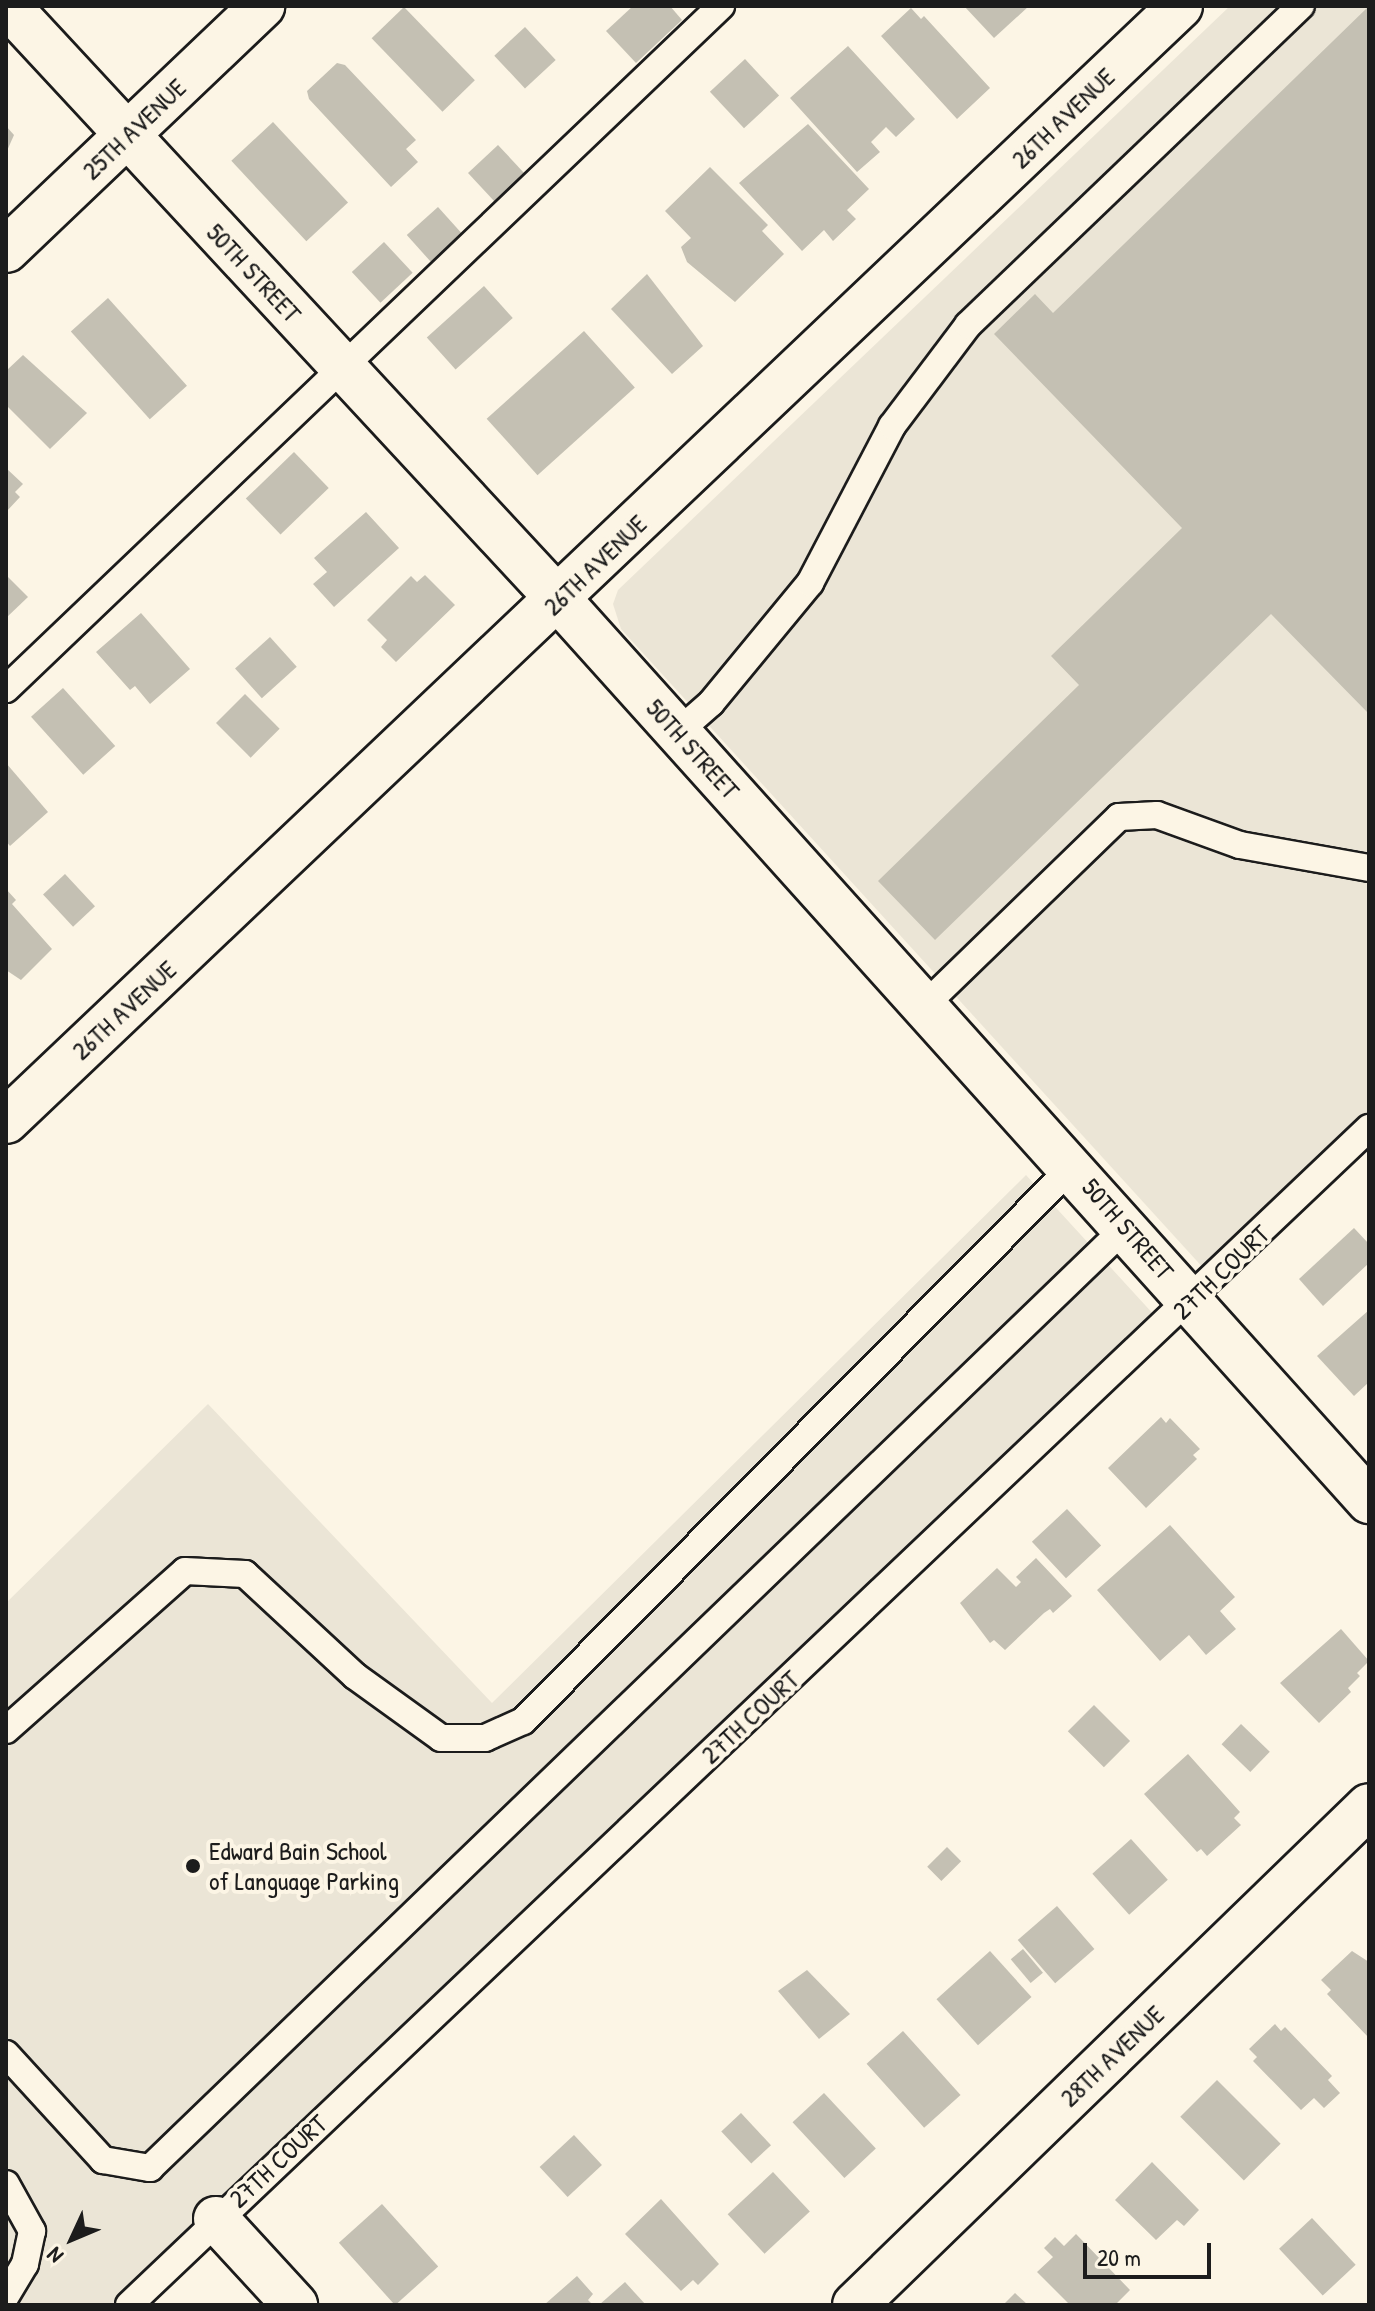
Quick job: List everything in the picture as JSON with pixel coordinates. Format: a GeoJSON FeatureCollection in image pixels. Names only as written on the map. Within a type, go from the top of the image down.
{"type":"FeatureCollection","features":[{"type":"Feature","properties":{"kind":"street","name":"50TH STREET"},"geometry":{"type":"LineString","coordinates":[[8,6],[559,600],[1073,1166],[1369,1501]]}},
{"type":"Feature","properties":{"kind":"street","name":"25TH AVENUE"},"geometry":{"type":"LineString","coordinates":[[6,250],[262,6]]}},
{"type":"Feature","properties":{"kind":"street","name":"26TH AVENUE"},"geometry":{"type":"LineString","coordinates":[[6,1121],[559,600],[1180,6]]}},
{"type":"Feature","properties":{"kind":"street","name":"28TH AVENUE"},"geometry":{"type":"LineString","coordinates":[[855,2305],[1369,1806]]}},
{"type":"Feature","properties":{"kind":"street"},"geometry":{"type":"LineString","coordinates":[[216,2219],[295,2305]]}},
{"type":"Feature","properties":{"kind":"lane"},"geometry":{"type":"LineString","coordinates":[[6,689],[721,6]]}},
{"type":"Feature","properties":{"kind":"lane"},"geometry":{"type":"LineString","coordinates":[[678,732],[711,703],[810,583],[892,426],[968,325],[1301,6]]}},
{"type":"Feature","properties":{"kind":"lane"},"geometry":{"type":"LineString","coordinates":[[925,1005],[1119,817],[1157,815],[1240,845],[1369,868]]}},
{"type":"Feature","properties":{"kind":"lane","name":"27TH COURT"},"geometry":{"type":"LineString","coordinates":[[129,2305],[216,2219],[1191,1301],[1369,1128]]}},
{"type":"Feature","properties":{"kind":"lane"},"geometry":{"type":"LineString","coordinates":[[14,1723],[185,1571],[245,1574],[355,1676],[441,1738],[485,1738],[523,1721],[1073,1166]]}},
{"type":"Feature","properties":{"kind":"lane"},"geometry":{"type":"LineString","coordinates":[[6,2054],[103,2160],[150,2168],[1126,1227]]}},
{"type":"Feature","properties":{"kind":"lane"},"geometry":{"type":"LineString","coordinates":[[6,2184],[32,2231],[25,2264],[6,2296]]}},
{"type":"Feature","properties":{"kind":"shaded area"},"geometry":{"type":"Polygon","coordinates":[[[1230,6],[1369,6],[1369,1112],[1206,1271],[621,629],[613,604],[618,590],[1230,6]]]}},
{"type":"Feature","properties":{"kind":"shaded area"},"geometry":{"type":"Polygon","coordinates":[[[1026,1175],[1156,1317],[127,2305],[6,2305],[6,1603],[208,1404],[492,1703],[1026,1175]]]}},
{"type":"Feature","properties":{"kind":"building"},"geometry":{"type":"Polygon","coordinates":[[[633,6],[670,6],[682,20],[636,63],[606,31],[633,6]]]}},
{"type":"Feature","properties":{"kind":"building"},"geometry":{"type":"Polygon","coordinates":[[[964,6],[1029,6],[994,38],[964,6]]]}},
{"type":"Feature","properties":{"kind":"building"},"geometry":{"type":"Polygon","coordinates":[[[1369,6],[1369,714],[1271,614],[935,940],[878,881],[1079,685],[1051,656],[1182,528],[994,334],[1035,294],[1053,313],[1369,6]]]}},
{"type":"Feature","properties":{"kind":"building"},"geometry":{"type":"Polygon","coordinates":[[[404,7],[475,80],[442,112],[372,38],[404,7]]]}},
{"type":"Feature","properties":{"kind":"building"},"geometry":{"type":"Polygon","coordinates":[[[911,8],[921,19],[924,16],[990,88],[957,119],[881,36],[911,8]]]}},
{"type":"Feature","properties":{"kind":"building"},"geometry":{"type":"Polygon","coordinates":[[[525,27],[556,60],[525,89],[494,56],[525,27]]]}},
{"type":"Feature","properties":{"kind":"building"},"geometry":{"type":"Polygon","coordinates":[[[848,46],[915,119],[896,137],[886,127],[871,142],[880,152],[857,172],[790,98],[848,46]]]}},
{"type":"Feature","properties":{"kind":"building"},"geometry":{"type":"Polygon","coordinates":[[[745,59],[779,96],[744,128],[710,92],[745,59]]]}},
{"type":"Feature","properties":{"kind":"building"},"geometry":{"type":"Polygon","coordinates":[[[337,63],[345,65],[416,140],[406,149],[418,162],[391,187],[309,99],[307,91],[337,63]]]}},
{"type":"Feature","properties":{"kind":"building"},"geometry":{"type":"Polygon","coordinates":[[[273,122],[348,202],[306,241],[231,161],[273,122]]]}},
{"type":"Feature","properties":{"kind":"building"},"geometry":{"type":"Polygon","coordinates":[[[808,124],[869,189],[847,210],[856,219],[833,241],[824,230],[802,251],[739,183],[808,124]]]}},
{"type":"Feature","properties":{"kind":"building"},"geometry":{"type":"Polygon","coordinates":[[[6,126],[14,135],[6,153],[6,126]]]}},
{"type":"Feature","properties":{"kind":"building"},"geometry":{"type":"Polygon","coordinates":[[[498,145],[528,177],[498,205],[468,173],[498,145]]]}},
{"type":"Feature","properties":{"kind":"building"},"geometry":{"type":"Polygon","coordinates":[[[710,167],[768,225],[762,231],[784,254],[735,302],[687,262],[681,247],[691,238],[665,211],[710,167]]]}},
{"type":"Feature","properties":{"kind":"building"},"geometry":{"type":"Polygon","coordinates":[[[438,207],[466,238],[435,266],[407,235],[438,207]]]}},
{"type":"Feature","properties":{"kind":"building"},"geometry":{"type":"Polygon","coordinates":[[[384,242],[413,273],[380,303],[352,272],[384,242]]]}},
{"type":"Feature","properties":{"kind":"building"},"geometry":{"type":"Polygon","coordinates":[[[647,274],[703,346],[672,374],[611,309],[647,274]]]}},
{"type":"Feature","properties":{"kind":"building"},"geometry":{"type":"Polygon","coordinates":[[[484,286],[513,318],[456,369],[427,338],[484,286]]]}},
{"type":"Feature","properties":{"kind":"building"},"geometry":{"type":"Polygon","coordinates":[[[108,298],[187,386],[150,419],[71,331],[108,298]]]}},
{"type":"Feature","properties":{"kind":"building"},"geometry":{"type":"Polygon","coordinates":[[[584,331],[635,387],[538,475],[487,419],[584,331]]]}},
{"type":"Feature","properties":{"kind":"building"},"geometry":{"type":"Polygon","coordinates":[[[23,355],[87,413],[50,449],[6,405],[6,371],[23,355]]]}},
{"type":"Feature","properties":{"kind":"building"},"geometry":{"type":"Polygon","coordinates":[[[294,452],[329,488],[281,535],[246,499],[294,452]]]}},
{"type":"Feature","properties":{"kind":"building"},"geometry":{"type":"Polygon","coordinates":[[[6,468],[23,484],[15,492],[20,497],[6,512],[6,468]]]}},
{"type":"Feature","properties":{"kind":"building"},"geometry":{"type":"Polygon","coordinates":[[[366,512],[399,548],[334,607],[313,584],[327,572],[314,558],[366,512]]]}},
{"type":"Feature","properties":{"kind":"building"},"geometry":{"type":"Polygon","coordinates":[[[6,575],[28,597],[6,618],[6,575]]]}},
{"type":"Feature","properties":{"kind":"building"},"geometry":{"type":"Polygon","coordinates":[[[425,575],[455,605],[396,662],[381,647],[387,640],[367,620],[411,576],[417,582],[425,575]]]}},
{"type":"Feature","properties":{"kind":"building"},"geometry":{"type":"Polygon","coordinates":[[[141,613],[190,669],[150,704],[135,686],[130,690],[96,652],[141,613]]]}},
{"type":"Feature","properties":{"kind":"building"},"geometry":{"type":"Polygon","coordinates":[[[270,637],[297,667],[262,698],[235,668],[270,637]]]}},
{"type":"Feature","properties":{"kind":"building"},"geometry":{"type":"Polygon","coordinates":[[[63,688],[115,746],[83,775],[31,717],[63,688]]]}},
{"type":"Feature","properties":{"kind":"building"},"geometry":{"type":"Polygon","coordinates":[[[245,694],[280,729],[251,758],[216,723],[245,694]]]}},
{"type":"Feature","properties":{"kind":"building"},"geometry":{"type":"Polygon","coordinates":[[[6,763],[48,812],[10,846],[6,841],[6,763]]]}},
{"type":"Feature","properties":{"kind":"building"},"geometry":{"type":"Polygon","coordinates":[[[65,874],[95,906],[73,927],[43,894],[65,874]]]}},
{"type":"Feature","properties":{"kind":"building"},"geometry":{"type":"Polygon","coordinates":[[[6,889],[16,900],[12,904],[52,949],[21,980],[6,970],[6,889]]]}},
{"type":"Feature","properties":{"kind":"building"},"geometry":{"type":"Polygon","coordinates":[[[1354,1228],[1369,1244],[1369,1263],[1323,1306],[1299,1279],[1354,1228]]]}},
{"type":"Feature","properties":{"kind":"building"},"geometry":{"type":"Polygon","coordinates":[[[1369,1310],[1369,1382],[1354,1396],[1317,1356],[1369,1310]]]}},
{"type":"Feature","properties":{"kind":"building"},"geometry":{"type":"Polygon","coordinates":[[[1161,1417],[1166,1423],[1170,1418],[1200,1449],[1193,1455],[1197,1459],[1146,1508],[1108,1468],[1161,1417]]]}},
{"type":"Feature","properties":{"kind":"building"},"geometry":{"type":"Polygon","coordinates":[[[1067,1509],[1101,1546],[1066,1578],[1032,1542],[1067,1509]]]}},
{"type":"Feature","properties":{"kind":"building"},"geometry":{"type":"Polygon","coordinates":[[[1170,1525],[1235,1597],[1220,1611],[1236,1629],[1206,1655],[1189,1635],[1160,1661],[1097,1590],[1170,1525]]]}},
{"type":"Feature","properties":{"kind":"building"},"geometry":{"type":"Polygon","coordinates":[[[1036,1558],[1072,1596],[1053,1613],[1050,1609],[1044,1613],[1005,1650],[994,1640],[990,1643],[960,1603],[997,1568],[1016,1587],[1021,1582],[1016,1577],[1036,1558]]]}},
{"type":"Feature","properties":{"kind":"building"},"geometry":{"type":"Polygon","coordinates":[[[1341,1629],[1369,1661],[1348,1688],[1351,1692],[1319,1723],[1280,1683],[1341,1629]]]}},
{"type":"Feature","properties":{"kind":"building"},"geometry":{"type":"Polygon","coordinates":[[[1094,1705],[1130,1741],[1104,1767],[1068,1731],[1094,1705]]]}},
{"type":"Feature","properties":{"kind":"building"},"geometry":{"type":"Polygon","coordinates":[[[1241,1724],[1270,1752],[1250,1772],[1222,1744],[1241,1724]]]}},
{"type":"Feature","properties":{"kind":"building"},"geometry":{"type":"Polygon","coordinates":[[[1188,1754],[1240,1812],[1234,1818],[1241,1825],[1207,1856],[1201,1849],[1197,1852],[1144,1794],[1188,1754]]]}},
{"type":"Feature","properties":{"kind":"building"},"geometry":{"type":"Polygon","coordinates":[[[1131,1839],[1168,1880],[1129,1915],[1092,1874],[1131,1839]]]}},
{"type":"Feature","properties":{"kind":"building"},"geometry":{"type":"Polygon","coordinates":[[[947,1847],[961,1861],[941,1881],[927,1867],[947,1847]]]}},
{"type":"Feature","properties":{"kind":"building"},"geometry":{"type":"Polygon","coordinates":[[[1057,1906],[1094,1949],[1055,1983],[1018,1940],[1057,1906]]]}},
{"type":"Feature","properties":{"kind":"building"},"geometry":{"type":"Polygon","coordinates":[[[1023,1949],[1043,1973],[1031,1983],[1011,1959],[1023,1949]]]}},
{"type":"Feature","properties":{"kind":"building"},"geometry":{"type":"Polygon","coordinates":[[[990,1951],[1031,1997],[978,2045],[936,1999],[990,1951]]]}},
{"type":"Feature","properties":{"kind":"building"},"geometry":{"type":"Polygon","coordinates":[[[1352,1951],[1369,1962],[1369,2038],[1327,1994],[1331,1990],[1321,1980],[1352,1951]]]}},
{"type":"Feature","properties":{"kind":"building"},"geometry":{"type":"Polygon","coordinates":[[[807,1970],[850,2014],[819,2039],[778,1991],[807,1970]]]}},
{"type":"Feature","properties":{"kind":"building"},"geometry":{"type":"Polygon","coordinates":[[[1275,2024],[1281,2031],[1285,2027],[1332,2076],[1328,2080],[1340,2093],[1324,2108],[1314,2098],[1301,2110],[1253,2061],[1257,2057],[1249,2049],[1275,2024]]]}},
{"type":"Feature","properties":{"kind":"building"},"geometry":{"type":"Polygon","coordinates":[[[903,2031],[961,2095],[924,2128],[867,2064],[903,2031]]]}},
{"type":"Feature","properties":{"kind":"building"},"geometry":{"type":"Polygon","coordinates":[[[1217,2080],[1281,2144],[1244,2180],[1180,2117],[1217,2080]]]}},
{"type":"Feature","properties":{"kind":"building"},"geometry":{"type":"Polygon","coordinates":[[[824,2093],[876,2149],[844,2178],[793,2122],[824,2093]]]}},
{"type":"Feature","properties":{"kind":"building"},"geometry":{"type":"Polygon","coordinates":[[[741,2113],[771,2145],[751,2164],[721,2131],[741,2113]]]}},
{"type":"Feature","properties":{"kind":"building"},"geometry":{"type":"Polygon","coordinates":[[[574,2135],[602,2165],[568,2197],[540,2167],[574,2135]]]}},
{"type":"Feature","properties":{"kind":"building"},"geometry":{"type":"Polygon","coordinates":[[[1152,2162],[1199,2210],[1184,2226],[1177,2220],[1156,2240],[1115,2200],[1152,2162]]]}},
{"type":"Feature","properties":{"kind":"building"},"geometry":{"type":"Polygon","coordinates":[[[773,2172],[810,2211],[764,2254],[728,2214],[773,2172]]]}},
{"type":"Feature","properties":{"kind":"building"},"geometry":{"type":"Polygon","coordinates":[[[661,2199],[719,2264],[698,2285],[693,2280],[681,2291],[625,2234],[661,2199]]]}},
{"type":"Feature","properties":{"kind":"building"},"geometry":{"type":"Polygon","coordinates":[[[382,2204],[438,2266],[395,2305],[339,2243],[382,2204]]]}},
{"type":"Feature","properties":{"kind":"building"},"geometry":{"type":"Polygon","coordinates":[[[1312,2218],[1356,2265],[1323,2295],[1279,2249],[1312,2218]]]}},
{"type":"Feature","properties":{"kind":"building"},"geometry":{"type":"Polygon","coordinates":[[[1076,2234],[1130,2290],[1115,2305],[1070,2305],[1037,2272],[1053,2257],[1044,2248],[1055,2237],[1064,2246],[1076,2234]]]}},
{"type":"Feature","properties":{"kind":"building"},"geometry":{"type":"Polygon","coordinates":[[[577,2276],[593,2294],[588,2300],[593,2305],[544,2305],[577,2276]]]}},
{"type":"Feature","properties":{"kind":"building"},"geometry":{"type":"Polygon","coordinates":[[[625,2282],[646,2305],[599,2305],[625,2282]]]}},
{"type":"Feature","properties":{"kind":"building"},"geometry":{"type":"Polygon","coordinates":[[[1015,2293],[1028,2305],[1003,2305],[1015,2293]]]}},
{"type":"Feature","properties":{"kind":"place","name":"Edward Bain School of Language Parking"},"geometry":{"type":"Point","coordinates":[193,1866]}}]}
